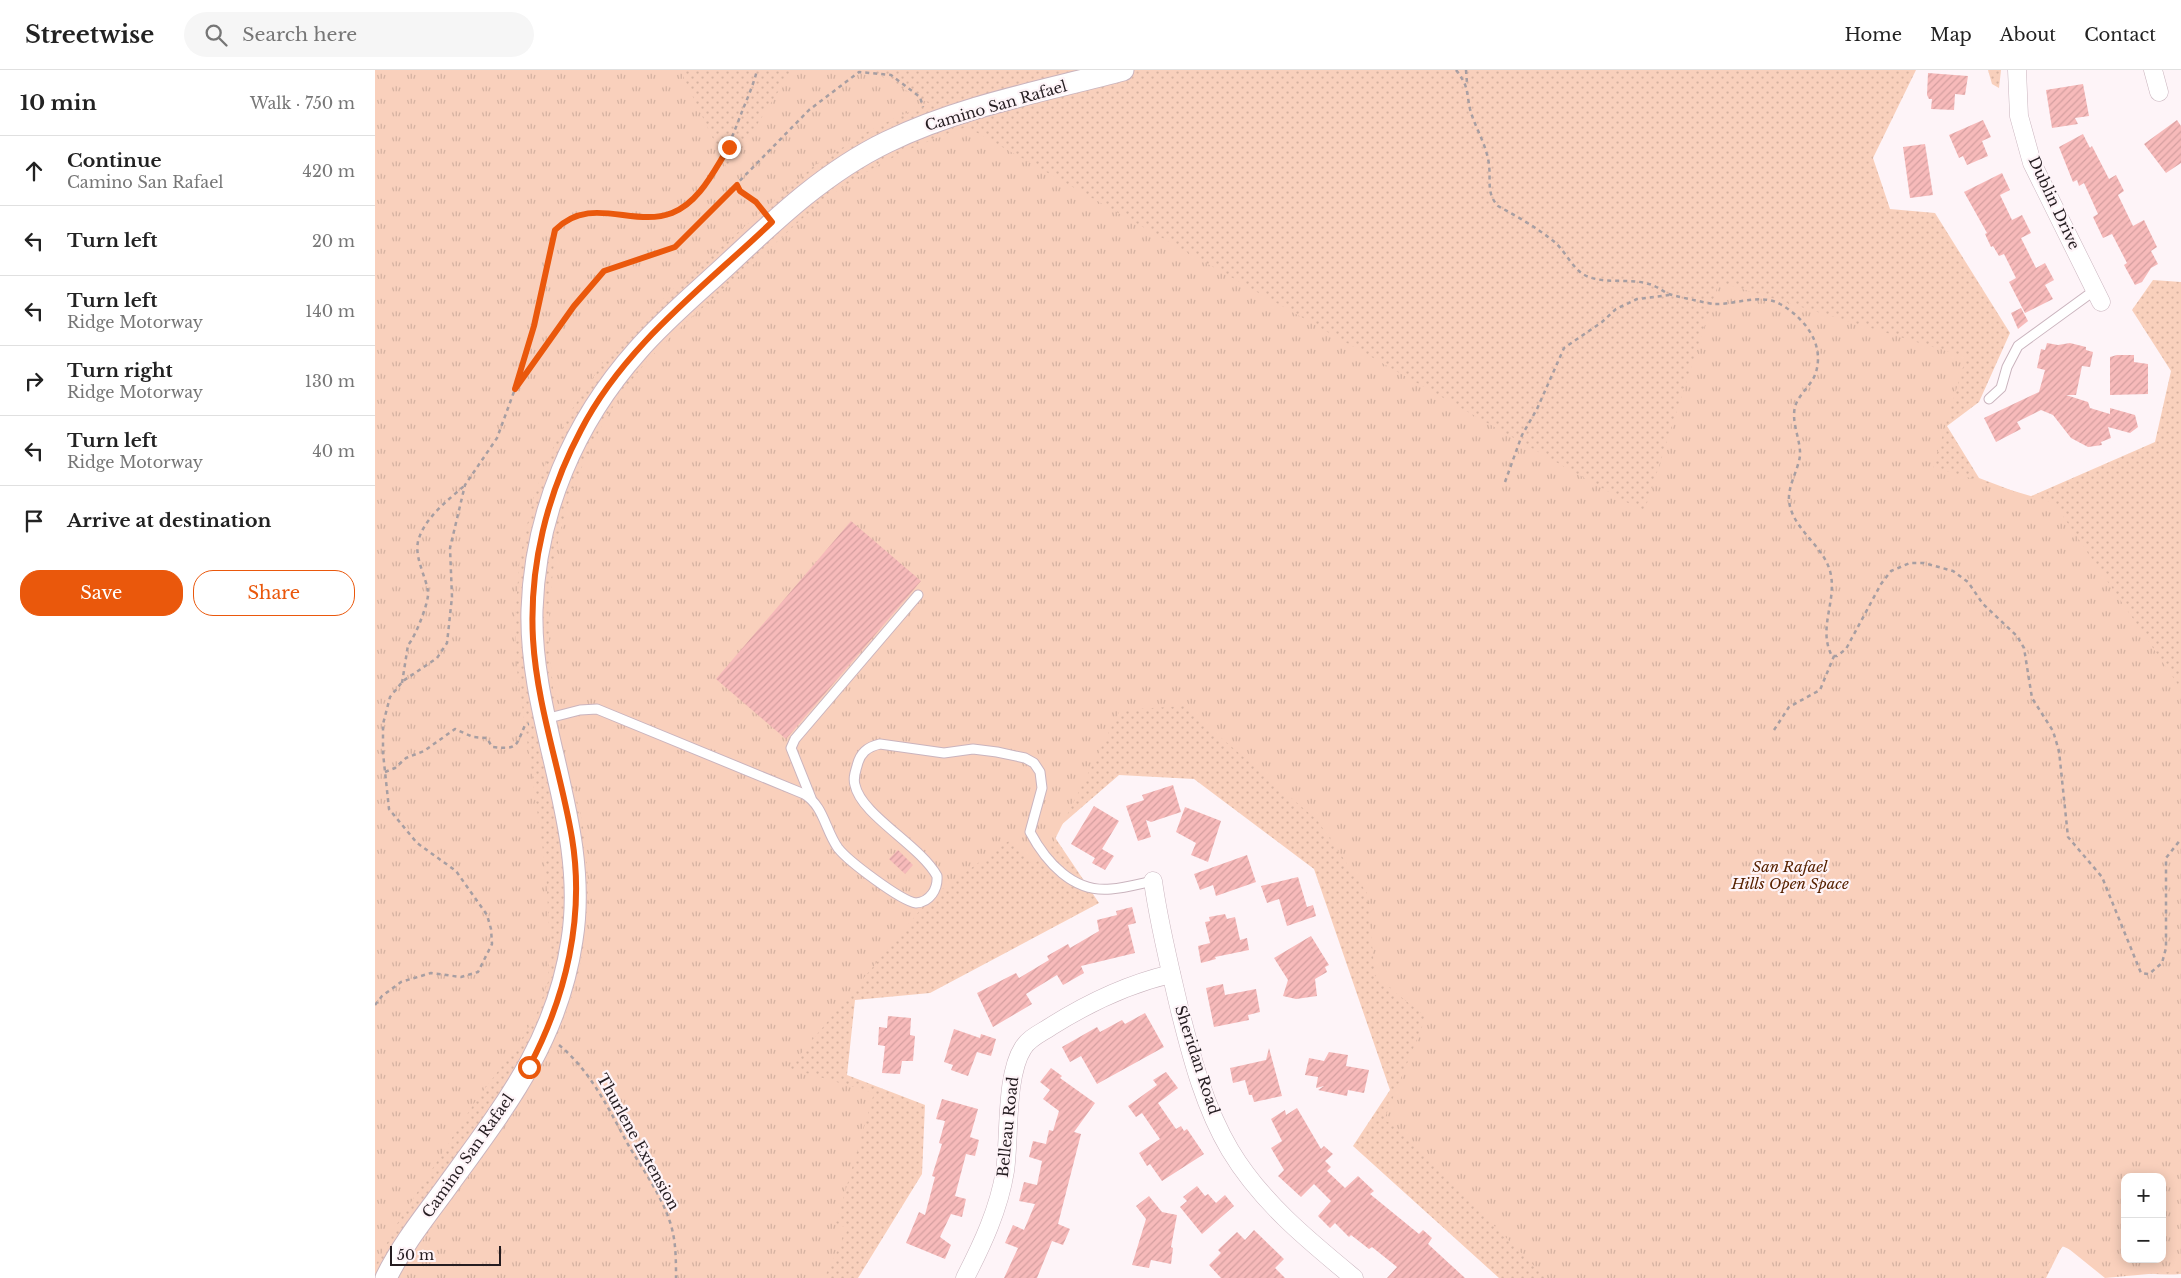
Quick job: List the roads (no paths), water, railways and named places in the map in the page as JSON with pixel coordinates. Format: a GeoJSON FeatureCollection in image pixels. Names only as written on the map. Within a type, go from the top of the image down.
{"type":"FeatureCollection","features":[{"type":"Feature","properties":{"kind":"street","name":"Camino San Rafael"},"geometry":{"type":"LineString","coordinates":[[386,1278],[403,1249],[512,1096],[544,1038],[557,1003],[572,941],[576,886],[573,841],[545,719],[533,639],[535,572],[553,494],[581,428],[599,401],[641,347],[772,222],[833,173],[889,141],[930,123],[982,107],[1123,70]]}},
{"type":"Feature","properties":{"kind":"street","name":"Dublin Drive"},"geometry":{"type":"LineString","coordinates":[[2017,70],[2019,116],[2032,163],[2098,296]]}},
{"type":"Feature","properties":{"kind":"street"},"geometry":{"type":"LineString","coordinates":[[2153,70],[2159,92]]}},
{"type":"Feature","properties":{"kind":"street","name":"Sheridan Road"},"geometry":{"type":"LineString","coordinates":[[1153,881],[1171,974],[1189,1047],[1208,1104],[1231,1151],[1260,1190],[1301,1234],[1354,1278]]}},
{"type":"Feature","properties":{"kind":"street","name":"Belleau Road"},"geometry":{"type":"LineString","coordinates":[[965,1278],[989,1229],[1005,1173],[1013,1076],[1023,1047],[1031,1039],[1064,1018],[1119,989],[1171,974]]}},
{"type":"Feature","properties":{"kind":"lane"},"geometry":{"type":"LineString","coordinates":[[1989,400],[2001,388],[2007,367],[2018,346],[2098,296]]}},
{"type":"Feature","properties":{"kind":"lane"},"geometry":{"type":"LineString","coordinates":[[918,594],[795,739],[791,748],[811,798],[818,807],[838,849],[893,891],[912,903],[920,903],[935,891],[937,876],[925,859],[861,798],[854,779],[862,754],[870,746],[880,744],[944,753],[973,749],[1025,758],[1034,763],[1041,772],[1042,788],[1030,832],[1040,850],[1060,873],[1074,882],[1109,890],[1153,881]]}},
{"type":"Feature","properties":{"kind":"lane"},"geometry":{"type":"LineString","coordinates":[[545,719],[580,710],[597,709],[811,798]]}},
{"type":"Feature","properties":{"kind":"park label","name":"San Rafael Hills Open Space"},"geometry":{"type":"Point","coordinates":[1790,876]}}]}
